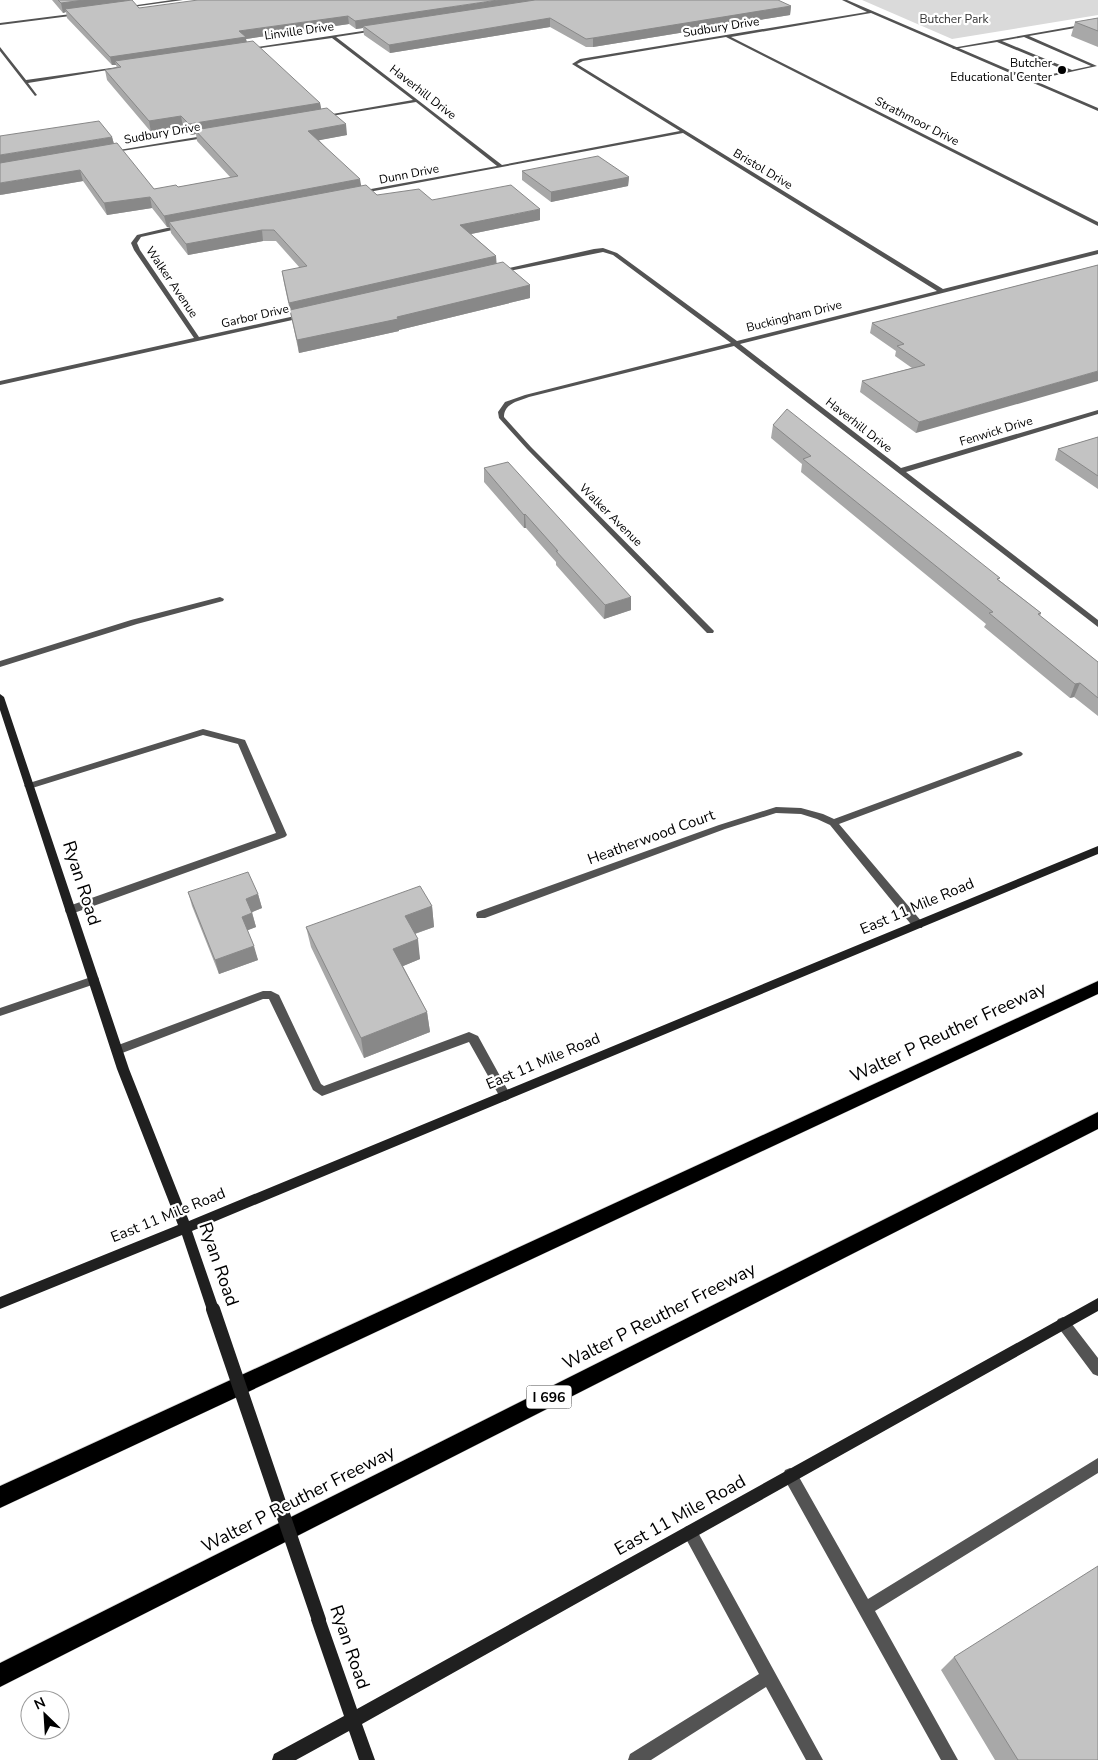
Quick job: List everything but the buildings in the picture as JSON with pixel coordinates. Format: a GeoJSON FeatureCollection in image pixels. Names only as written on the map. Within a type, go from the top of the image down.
{"type":"FeatureCollection","features":[{"type":"Feature","properties":{"kind":"highway","name":"Walter P Reuther Freeway"},"geometry":{"type":"LineString","coordinates":[[0,1497],[1098,987]]}},
{"type":"Feature","properties":{"kind":"highway","name":"Walter P Reuther Freeway"},"geometry":{"type":"LineString","coordinates":[[0,1675],[1098,1120]]}},
{"type":"Feature","properties":{"kind":"main road","name":"Ryan Road"},"geometry":{"type":"LineString","coordinates":[[0,697],[116,1050],[185,1227],[367,1760]]}},
{"type":"Feature","properties":{"kind":"main road","name":"East 11 Mile Road"},"geometry":{"type":"LineString","coordinates":[[0,1303],[506,1096],[1098,850]]}},
{"type":"Feature","properties":{"kind":"main road","name":"East 11 Mile Road"},"geometry":{"type":"LineString","coordinates":[[280,1760],[447,1669],[1098,1304]]}},
{"type":"Feature","properties":{"kind":"street"},"geometry":{"type":"LineString","coordinates":[[122,8],[158,1],[181,0]]}},
{"type":"Feature","properties":{"kind":"street"},"geometry":{"type":"LineString","coordinates":[[844,0],[1098,110]]}},
{"type":"Feature","properties":{"kind":"street","name":"Sudbury Drive"},"geometry":{"type":"LineString","coordinates":[[574,64],[582,60],[872,12]]}},
{"type":"Feature","properties":{"kind":"street"},"geometry":{"type":"LineString","coordinates":[[0,24],[85,13]]}},
{"type":"Feature","properties":{"kind":"street"},"geometry":{"type":"LineString","coordinates":[[954,48],[1098,23]]}},
{"type":"Feature","properties":{"kind":"street","name":"Linville Drive"},"geometry":{"type":"LineString","coordinates":[[236,50],[381,29]]}},
{"type":"Feature","properties":{"kind":"street","name":"Haverhill Drive"},"geometry":{"type":"LineString","coordinates":[[332,36],[501,166]]}},
{"type":"Feature","properties":{"kind":"street","name":"Strathmoor Drive"},"geometry":{"type":"LineString","coordinates":[[727,36],[1098,224]]}},
{"type":"Feature","properties":{"kind":"street"},"geometry":{"type":"LineString","coordinates":[[1024,36],[1095,66],[1030,80]]}},
{"type":"Feature","properties":{"kind":"street"},"geometry":{"type":"LineString","coordinates":[[998,40],[1072,71]]}},
{"type":"Feature","properties":{"kind":"street"},"geometry":{"type":"LineString","coordinates":[[0,48],[35,95]]}},
{"type":"Feature","properties":{"kind":"street","name":"Bristol Drive"},"geometry":{"type":"LineString","coordinates":[[574,64],[942,291]]}},
{"type":"Feature","properties":{"kind":"street"},"geometry":{"type":"LineString","coordinates":[[25,82],[121,67]]}},
{"type":"Feature","properties":{"kind":"street"},"geometry":{"type":"LineString","coordinates":[[313,118],[416,101]]}},
{"type":"Feature","properties":{"kind":"street","name":"Dunn Drive"},"geometry":{"type":"LineString","coordinates":[[355,194],[683,132]]}},
{"type":"Feature","properties":{"kind":"street","name":"Sudbury Drive"},"geometry":{"type":"LineString","coordinates":[[98,154],[215,135]]}},
{"type":"Feature","properties":{"kind":"street","name":"Walker Avenue"},"geometry":{"type":"LineString","coordinates":[[190,225],[139,236],[134,243],[198,340]]}},
{"type":"Feature","properties":{"kind":"street","name":"Haverhill Drive"},"geometry":{"type":"LineString","coordinates":[[487,274],[603,250],[616,254],[735,343],[1098,624]]}},
{"type":"Feature","properties":{"kind":"street","name":"Buckingham Drive"},"geometry":{"type":"LineString","coordinates":[[501,412],[507,403],[527,396],[1098,252]]}},
{"type":"Feature","properties":{"kind":"street","name":"Garbor Drive"},"geometry":{"type":"LineString","coordinates":[[0,383],[312,314]]}},
{"type":"Feature","properties":{"kind":"street","name":"Walker Avenue"},"geometry":{"type":"LineString","coordinates":[[501,412],[501,417],[529,448],[710,631]]}},
{"type":"Feature","properties":{"kind":"street","name":"Fenwick Drive"},"geometry":{"type":"LineString","coordinates":[[900,471],[1098,412]]}},
{"type":"Feature","properties":{"kind":"street"},"geometry":{"type":"LineString","coordinates":[[0,664],[125,624],[220,600]]}},
{"type":"Feature","properties":{"kind":"street"},"geometry":{"type":"LineString","coordinates":[[29,786],[203,732],[242,742],[282,835],[70,910]]}},
{"type":"Feature","properties":{"kind":"street"},"geometry":{"type":"LineString","coordinates":[[833,823],[1018,754]]}},
{"type":"Feature","properties":{"kind":"street","name":"Heatherwood Court"},"geometry":{"type":"LineString","coordinates":[[481,915],[776,810],[801,811],[820,816],[833,823],[918,925]]}},
{"type":"Feature","properties":{"kind":"street"},"geometry":{"type":"LineString","coordinates":[[0,1012],[94,980]]}},
{"type":"Feature","properties":{"kind":"street"},"geometry":{"type":"LineString","coordinates":[[116,1050],[263,995],[271,995],[275,998],[317,1087],[322,1091],[469,1037],[474,1039],[506,1096]]}},
{"type":"Feature","properties":{"kind":"street"},"geometry":{"type":"LineString","coordinates":[[1063,1323],[1098,1368]]}},
{"type":"Feature","properties":{"kind":"street"},"geometry":{"type":"LineString","coordinates":[[866,1608],[1098,1465]]}},
{"type":"Feature","properties":{"kind":"street"},"geometry":{"type":"LineString","coordinates":[[790,1475],[950,1760]]}},
{"type":"Feature","properties":{"kind":"street"},"geometry":{"type":"LineString","coordinates":[[690,1532],[815,1760]]}},
{"type":"Feature","properties":{"kind":"street"},"geometry":{"type":"LineString","coordinates":[[636,1760],[768,1677]]}},
{"type":"Feature","properties":{"kind":"green space","name":"Butcher Park"},"geometry":{"type":"Polygon","coordinates":[[[862,0],[1098,0],[1098,15],[952,39],[862,0]]]}},
{"type":"Feature","properties":{"kind":"place","name":"Butcher Educational Center"},"geometry":{"type":"Point","coordinates":[1062,70]}}]}
